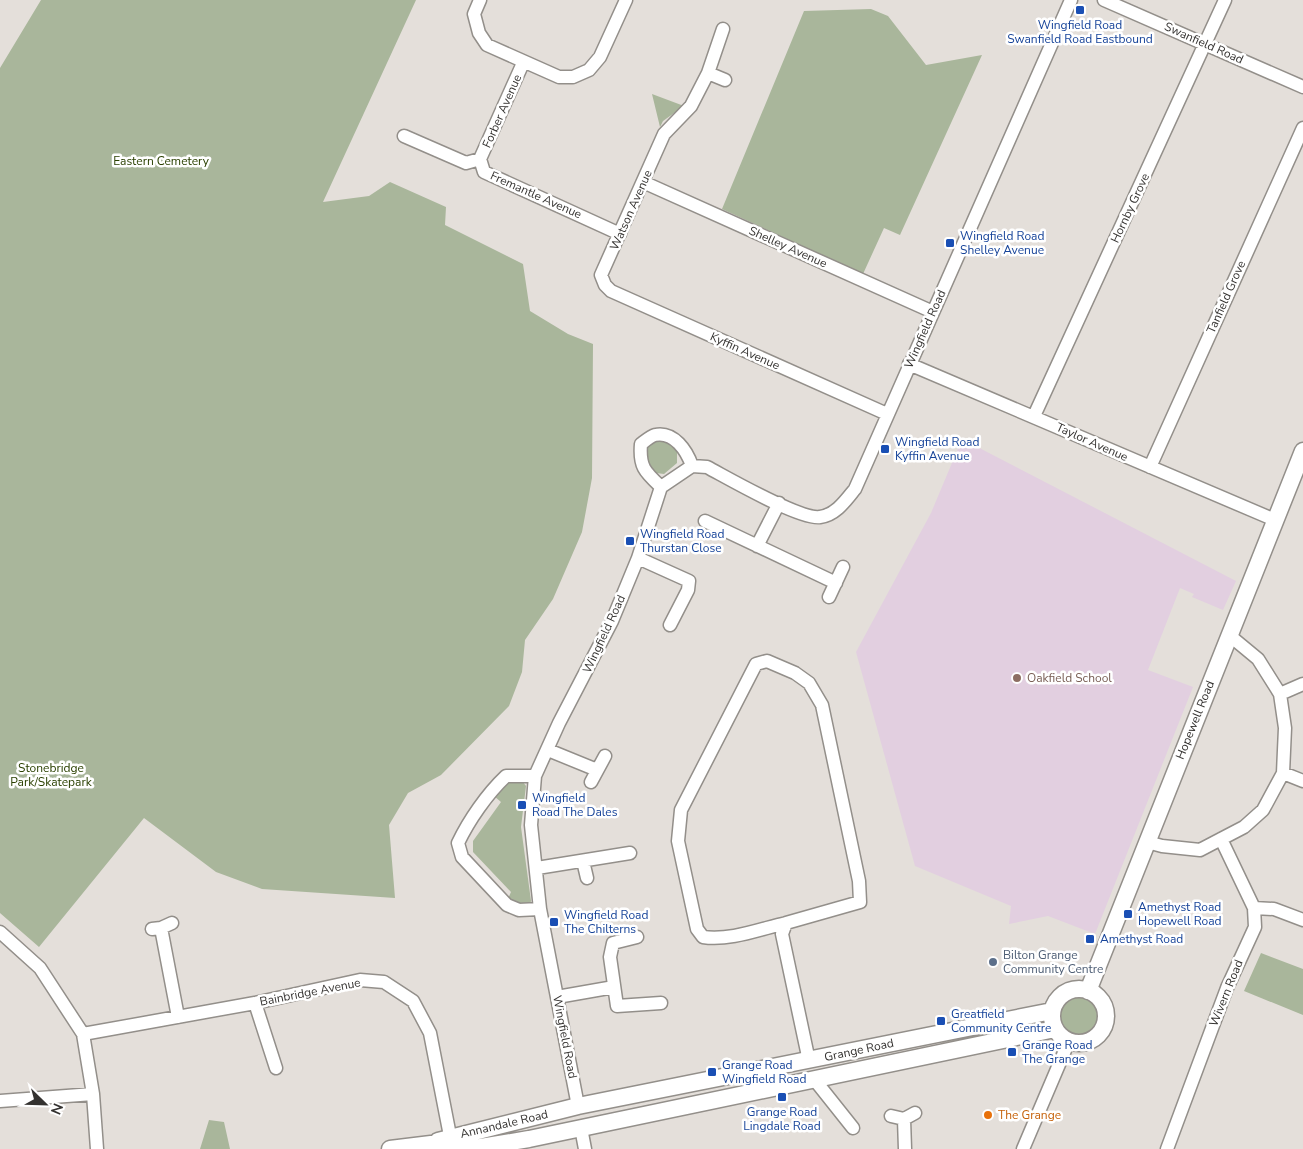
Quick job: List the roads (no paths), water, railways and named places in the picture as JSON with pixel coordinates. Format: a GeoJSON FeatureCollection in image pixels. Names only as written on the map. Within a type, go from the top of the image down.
{"type":"FeatureCollection","features":[{"type":"Feature","properties":{"kind":"street"},"geometry":{"type":"LineString","coordinates":[[480,0],[474,14],[479,33],[487,45],[559,77],[573,77],[589,70],[600,57],[626,0]]}},
{"type":"Feature","properties":{"kind":"street","name":"Wingfield Road"},"geometry":{"type":"LineString","coordinates":[[692,466],[706,467],[798,513],[819,517],[840,508],[855,489],[1071,0]]}},
{"type":"Feature","properties":{"kind":"street","name":"Swanfield Road"},"geometry":{"type":"LineString","coordinates":[[1104,0],[1303,87]]}},
{"type":"Feature","properties":{"kind":"street","name":"Hornby Grove"},"geometry":{"type":"LineString","coordinates":[[1034,416],[1225,0]]}},
{"type":"Feature","properties":{"kind":"street"},"geometry":{"type":"LineString","coordinates":[[722,29],[708,73],[725,80]]}},
{"type":"Feature","properties":{"kind":"street","name":"Forber Avenue"},"geometry":{"type":"LineString","coordinates":[[480,159],[523,62]]}},
{"type":"Feature","properties":{"kind":"street","name":"Watson Avenue"},"geometry":{"type":"LineString","coordinates":[[604,285],[601,275],[664,134],[691,106],[708,73]]}},
{"type":"Feature","properties":{"kind":"street","name":"Tanfield Grove"},"geometry":{"type":"LineString","coordinates":[[1150,467],[1303,128]]}},
{"type":"Feature","properties":{"kind":"street","name":"Fremantle Avenue"},"geometry":{"type":"LineString","coordinates":[[404,136],[466,163],[480,159],[484,172],[620,234]]}},
{"type":"Feature","properties":{"kind":"street","name":"Shelley Avenue"},"geometry":{"type":"LineString","coordinates":[[643,182],[933,312]]}},
{"type":"Feature","properties":{"kind":"street","name":"Kyffin Avenue"},"geometry":{"type":"LineString","coordinates":[[604,285],[611,291],[887,414]]}},
{"type":"Feature","properties":{"kind":"street","name":"Taylor Avenue"},"geometry":{"type":"LineString","coordinates":[[909,364],[1275,520]]}},
{"type":"Feature","properties":{"kind":"street"},"geometry":{"type":"LineString","coordinates":[[654,435],[667,435],[688,452],[692,466],[661,487],[646,472],[640,459],[642,444],[654,435]]}},
{"type":"Feature","properties":{"kind":"street","name":"Hopewell Road"},"geometry":{"type":"LineString","coordinates":[[1088,990],[1303,451]]}},
{"type":"Feature","properties":{"kind":"street","name":"Wingfield Road"},"geometry":{"type":"LineString","coordinates":[[578,1106],[540,909],[531,826],[535,776],[559,723],[612,620],[638,558],[661,487]]}},
{"type":"Feature","properties":{"kind":"street"},"geometry":{"type":"LineString","coordinates":[[757,546],[779,503]]}},
{"type":"Feature","properties":{"kind":"street"},"geometry":{"type":"LineString","coordinates":[[705,521],[836,583]]}},
{"type":"Feature","properties":{"kind":"street"},"geometry":{"type":"LineString","coordinates":[[638,558],[689,581],[688,590],[670,625]]}},
{"type":"Feature","properties":{"kind":"street"},"geometry":{"type":"LineString","coordinates":[[829,597],[843,567]]}},
{"type":"Feature","properties":{"kind":"street"},"geometry":{"type":"LineString","coordinates":[[1147,842],[1162,846],[1200,850],[1221,840],[1244,827],[1263,810],[1283,773],[1286,728],[1280,694],[1258,660],[1229,635]]}},
{"type":"Feature","properties":{"kind":"street"},"geometry":{"type":"LineString","coordinates":[[767,661],[795,673],[809,683],[822,705],[859,881],[860,902],[786,923],[736,935],[712,939],[703,937],[697,929],[678,841],[681,810],[756,664],[767,661]]}},
{"type":"Feature","properties":{"kind":"street"},"geometry":{"type":"LineString","coordinates":[[1280,694],[1303,684]]}},
{"type":"Feature","properties":{"kind":"street"},"geometry":{"type":"LineString","coordinates":[[548,750],[597,770]]}},
{"type":"Feature","properties":{"kind":"street"},"geometry":{"type":"LineString","coordinates":[[591,782],[605,756]]}},
{"type":"Feature","properties":{"kind":"street"},"geometry":{"type":"LineString","coordinates":[[1283,773],[1303,781]]}},
{"type":"Feature","properties":{"kind":"street"},"geometry":{"type":"LineString","coordinates":[[535,776],[506,776],[464,830],[458,843],[462,857],[507,905],[519,910],[540,909]]}},
{"type":"Feature","properties":{"kind":"street","name":"Wivern Road"},"geometry":{"type":"LineString","coordinates":[[1167,1149],[1227,988],[1255,927],[1254,908],[1221,840]]}},
{"type":"Feature","properties":{"kind":"street"},"geometry":{"type":"LineString","coordinates":[[537,868],[630,853]]}},
{"type":"Feature","properties":{"kind":"street"},"geometry":{"type":"LineString","coordinates":[[583,860],[587,878]]}},
{"type":"Feature","properties":{"kind":"street"},"geometry":{"type":"LineString","coordinates":[[1254,908],[1274,909],[1303,920]]}},
{"type":"Feature","properties":{"kind":"street"},"geometry":{"type":"LineString","coordinates":[[786,923],[782,934],[814,1079]]}},
{"type":"Feature","properties":{"kind":"street"},"geometry":{"type":"LineString","coordinates":[[162,927],[178,1017]]}},
{"type":"Feature","properties":{"kind":"street"},"geometry":{"type":"LineString","coordinates":[[0,932],[40,968],[83,1034],[93,1094],[97,1149]]}},
{"type":"Feature","properties":{"kind":"street"},"geometry":{"type":"LineString","coordinates":[[637,937],[613,943],[610,957],[617,1006],[661,1003]]}},
{"type":"Feature","properties":{"kind":"street","name":"Bainbridge Avenue"},"geometry":{"type":"LineString","coordinates":[[83,1034],[255,1003],[360,980],[384,982],[414,1001],[430,1033],[452,1141]]}},
{"type":"Feature","properties":{"kind":"street"},"geometry":{"type":"LineString","coordinates":[[557,997],[614,987]]}},
{"type":"Feature","properties":{"kind":"street"},"geometry":{"type":"LineString","coordinates":[[1073,989],[1088,990],[1101,1001],[1105,1017],[1104,1026],[1093,1038],[1077,1042],[1068,1041],[1055,1029],[1052,1011],[1054,1004],[1065,992],[1073,989]]}},
{"type":"Feature","properties":{"kind":"street"},"geometry":{"type":"LineString","coordinates":[[255,1003],[276,1068]]}},
{"type":"Feature","properties":{"kind":"street","name":"Grange Road"},"geometry":{"type":"LineString","coordinates":[[578,1106],[1052,1011]]}},
{"type":"Feature","properties":{"kind":"street","name":"Grange Road"},"geometry":{"type":"LineString","coordinates":[[581,1128],[1055,1029]]}},
{"type":"Feature","properties":{"kind":"street"},"geometry":{"type":"LineString","coordinates":[[1023,1149],[1068,1041]]}},
{"type":"Feature","properties":{"kind":"street","name":"Grange Road"},"geometry":{"type":"LineString","coordinates":[[814,1079],[853,1128]]}},
{"type":"Feature","properties":{"kind":"street"},"geometry":{"type":"LineString","coordinates":[[0,1100],[93,1094]]}},
{"type":"Feature","properties":{"kind":"street","name":"Annandale Road"},"geometry":{"type":"LineString","coordinates":[[390,1149],[452,1141],[578,1106]]}},
{"type":"Feature","properties":{"kind":"street"},"geometry":{"type":"LineString","coordinates":[[903,1116],[905,1149]]}},
{"type":"Feature","properties":{"kind":"street"},"geometry":{"type":"LineString","coordinates":[[581,1128],[585,1149]]}},
{"type":"Feature","properties":{"kind":"street","name":"Annandale Road"},"geometry":{"type":"LineString","coordinates":[[452,1141],[474,1148],[581,1128]]}},
{"type":"Feature","properties":{"kind":"place","name":"Wingfield Road Swanfield Road Eastbound"},"geometry":{"type":"Point","coordinates":[1080,10]}},
{"type":"Feature","properties":{"kind":"place","name":"Wingfield Road Shelley Avenue"},"geometry":{"type":"Point","coordinates":[950,243]}},
{"type":"Feature","properties":{"kind":"place","name":"Wingfield Road Kyffin Avenue"},"geometry":{"type":"Point","coordinates":[885,449]}},
{"type":"Feature","properties":{"kind":"place","name":"Wingfield Road Thurstan Close"},"geometry":{"type":"Point","coordinates":[630,541]}},
{"type":"Feature","properties":{"kind":"place","name":"Oakfield School"},"geometry":{"type":"Point","coordinates":[1017,678]}},
{"type":"Feature","properties":{"kind":"place","name":"Wingfield Road The Dales"},"geometry":{"type":"Point","coordinates":[522,805]}},
{"type":"Feature","properties":{"kind":"place","name":"Amethyst Road Hopewell Road"},"geometry":{"type":"Point","coordinates":[1128,914]}},
{"type":"Feature","properties":{"kind":"place","name":"Wingfield Road The Chilterns"},"geometry":{"type":"Point","coordinates":[554,922]}},
{"type":"Feature","properties":{"kind":"place","name":"Amethyst Road"},"geometry":{"type":"Point","coordinates":[1090,939]}},
{"type":"Feature","properties":{"kind":"place","name":"Bilton Grange Community Centre"},"geometry":{"type":"Point","coordinates":[993,962]}},
{"type":"Feature","properties":{"kind":"place","name":"Greatfield Community Centre"},"geometry":{"type":"Point","coordinates":[941,1021]}},
{"type":"Feature","properties":{"kind":"place","name":"Grange Road The Grange"},"geometry":{"type":"Point","coordinates":[1012,1052]}},
{"type":"Feature","properties":{"kind":"place","name":"Grange Road Wingfield Road"},"geometry":{"type":"Point","coordinates":[712,1072]}},
{"type":"Feature","properties":{"kind":"place","name":"Grange Road Lingdale Road"},"geometry":{"type":"Point","coordinates":[782,1097]}},
{"type":"Feature","properties":{"kind":"place","name":"The Grange"},"geometry":{"type":"Point","coordinates":[988,1115]}},
{"type":"Feature","properties":{"kind":"park label","name":"Eastern Cemetery"},"geometry":{"type":"Point","coordinates":[161,161]}},
{"type":"Feature","properties":{"kind":"park label","name":"Stonebridge Park/Skatepark"},"geometry":{"type":"Point","coordinates":[51,775]}}]}
